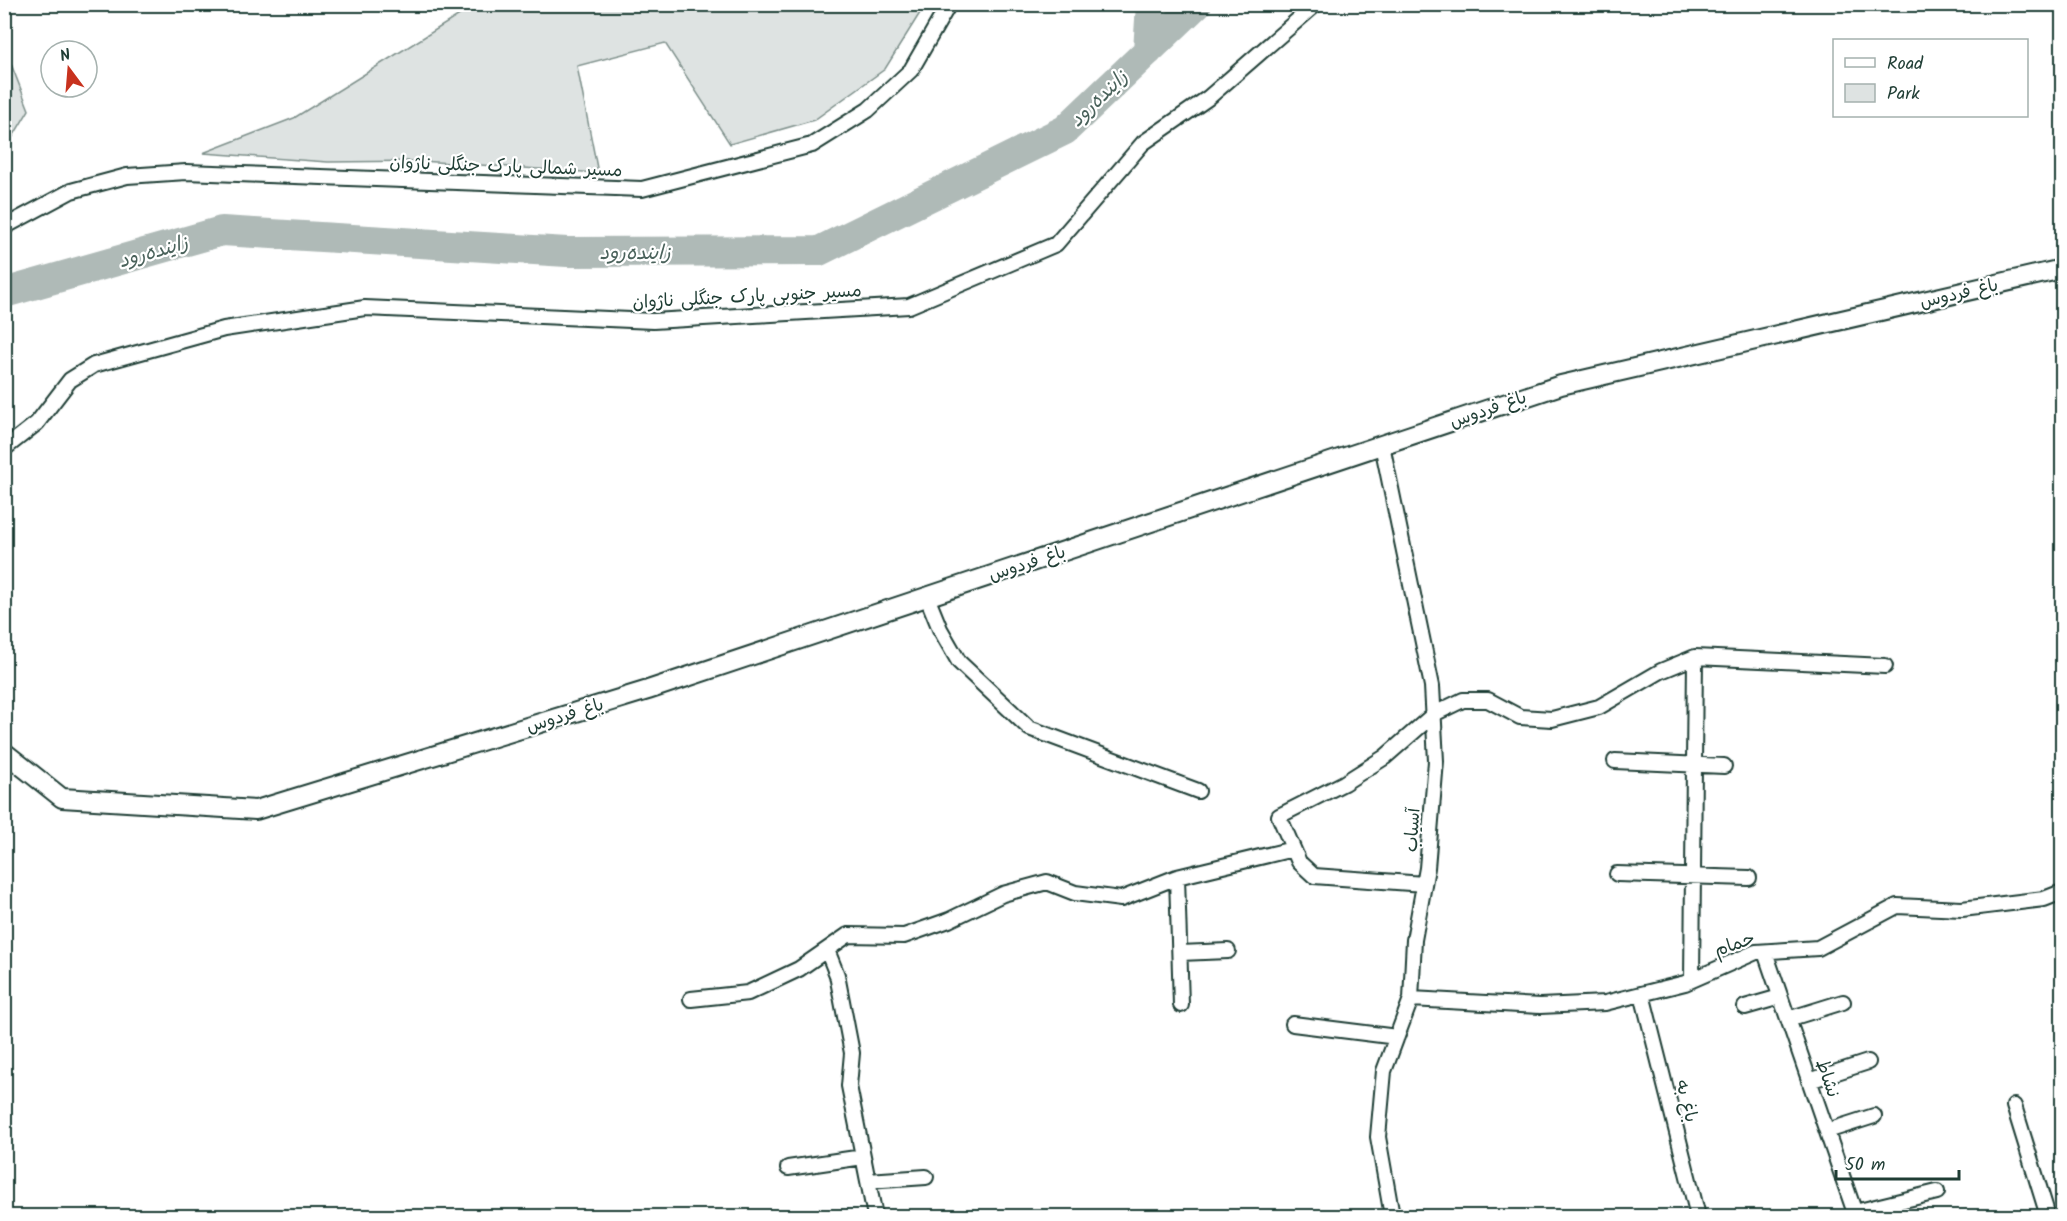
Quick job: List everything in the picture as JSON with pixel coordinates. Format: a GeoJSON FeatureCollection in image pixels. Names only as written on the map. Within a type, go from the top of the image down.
{"type":"FeatureCollection","features":[{"type":"Feature","properties":{"kind":"street","name":"مسیر شمالی پارک جنگلی ناژوان"},"geometry":{"type":"LineString","coordinates":[[4,227],[71,191],[127,176],[186,172],[642,189],[812,145],[868,110],[911,70],[949,4]]}},
{"type":"Feature","properties":{"kind":"street","name":"مسیر جنوبی پارک جنگلی ناژوان"},"geometry":{"type":"LineString","coordinates":[[4,449],[37,423],[70,380],[94,365],[224,329],[365,308],[653,321],[909,306],[1056,244],[1143,143],[1208,98],[1316,4]]}},
{"type":"Feature","properties":{"kind":"street","name":"باغ فردوس"},"geometry":{"type":"LineString","coordinates":[[4,752],[62,798],[256,810],[648,690],[1561,385],[2062,269]]}},
{"type":"Feature","properties":{"kind":"street","name":"آسیاب"},"geometry":{"type":"LineString","coordinates":[[1382,445],[1432,686],[1436,761],[1427,868],[1414,940],[1411,999],[1384,1071],[1378,1137],[1392,1216]]}},
{"type":"Feature","properties":{"kind":"street"},"geometry":{"type":"LineString","coordinates":[[927,597],[939,629],[959,662],[1029,728],[1198,791]]}},
{"type":"Feature","properties":{"kind":"street"},"geometry":{"type":"LineString","coordinates":[[1692,980],[1695,657]]}},
{"type":"Feature","properties":{"kind":"street"},"geometry":{"type":"LineString","coordinates":[[1424,884],[1314,876],[1299,862],[1279,816],[1344,783],[1385,757],[1434,714],[1463,700],[1488,700],[1520,717],[1552,719],[1599,707],[1662,671],[1695,657],[1885,666]]}},
{"type":"Feature","properties":{"kind":"street"},"geometry":{"type":"LineString","coordinates":[[1615,761],[1724,766]]}},
{"type":"Feature","properties":{"kind":"street"},"geometry":{"type":"LineString","coordinates":[[691,999],[748,993],[799,969],[848,935],[904,936],[949,920],[1003,894],[1047,882],[1075,893],[1121,899],[1177,877],[1293,849]]}},
{"type":"Feature","properties":{"kind":"street"},"geometry":{"type":"LineString","coordinates":[[1617,874],[1749,878]]}},
{"type":"Feature","properties":{"kind":"street"},"geometry":{"type":"LineString","coordinates":[[1177,877],[1181,1005]]}},
{"type":"Feature","properties":{"kind":"street","name":"حمام"},"geometry":{"type":"LineString","coordinates":[[1411,999],[1540,1006],[1605,1003],[1692,980],[1756,952],[1818,948],[1897,906],[1962,909],[2044,899],[2062,892]]}},
{"type":"Feature","properties":{"kind":"street"},"geometry":{"type":"LineString","coordinates":[[826,950],[837,975],[852,1053],[849,1086],[875,1216]]}},
{"type":"Feature","properties":{"kind":"street"},"geometry":{"type":"LineString","coordinates":[[1180,953],[1228,951]]}},
{"type":"Feature","properties":{"kind":"street","name":"نشاط"},"geometry":{"type":"LineString","coordinates":[[1765,952],[1856,1214]]}},
{"type":"Feature","properties":{"kind":"street","name":"باغ به"},"geometry":{"type":"LineString","coordinates":[[1642,994],[1698,1216]]}},
{"type":"Feature","properties":{"kind":"street"},"geometry":{"type":"LineString","coordinates":[[1745,1007],[1780,996]]}},
{"type":"Feature","properties":{"kind":"street"},"geometry":{"type":"LineString","coordinates":[[1788,1019],[1843,1002]]}},
{"type":"Feature","properties":{"kind":"street"},"geometry":{"type":"LineString","coordinates":[[1293,1024],[1396,1037]]}},
{"type":"Feature","properties":{"kind":"street"},"geometry":{"type":"LineString","coordinates":[[1809,1081],[1869,1062]]}},
{"type":"Feature","properties":{"kind":"street"},"geometry":{"type":"LineString","coordinates":[[2014,1106],[2048,1216]]}},
{"type":"Feature","properties":{"kind":"street"},"geometry":{"type":"LineString","coordinates":[[1827,1131],[1874,1116]]}},
{"type":"Feature","properties":{"kind":"street"},"geometry":{"type":"LineString","coordinates":[[788,1168],[863,1157]]}},
{"type":"Feature","properties":{"kind":"street"},"geometry":{"type":"LineString","coordinates":[[868,1181],[926,1177]]}},
{"type":"Feature","properties":{"kind":"street"},"geometry":{"type":"LineString","coordinates":[[1856,1214],[1937,1192]]}},
{"type":"Feature","properties":{"kind":"green space"},"geometry":{"type":"Polygon","coordinates":[[[477,4],[925,5],[885,69],[814,120],[730,144],[665,43],[577,66],[598,173],[421,161],[328,162],[203,153],[294,118],[477,4]]]}},
{"type":"Feature","properties":{"kind":"green space"},"geometry":{"type":"Polygon","coordinates":[[[4,46],[29,110],[5,150],[4,150],[4,46]]]}},
{"type":"Feature","properties":{"kind":"waterway"},"geometry":{"type":"LineString","coordinates":[[1148,51],[1151,4]]}},
{"type":"Feature","properties":{"kind":"waterway","name":"زاینده‌رود"},"geometry":{"type":"LineString","coordinates":[[4,293],[222,231],[567,252],[819,251],[1065,130],[1197,4]]}}]}
